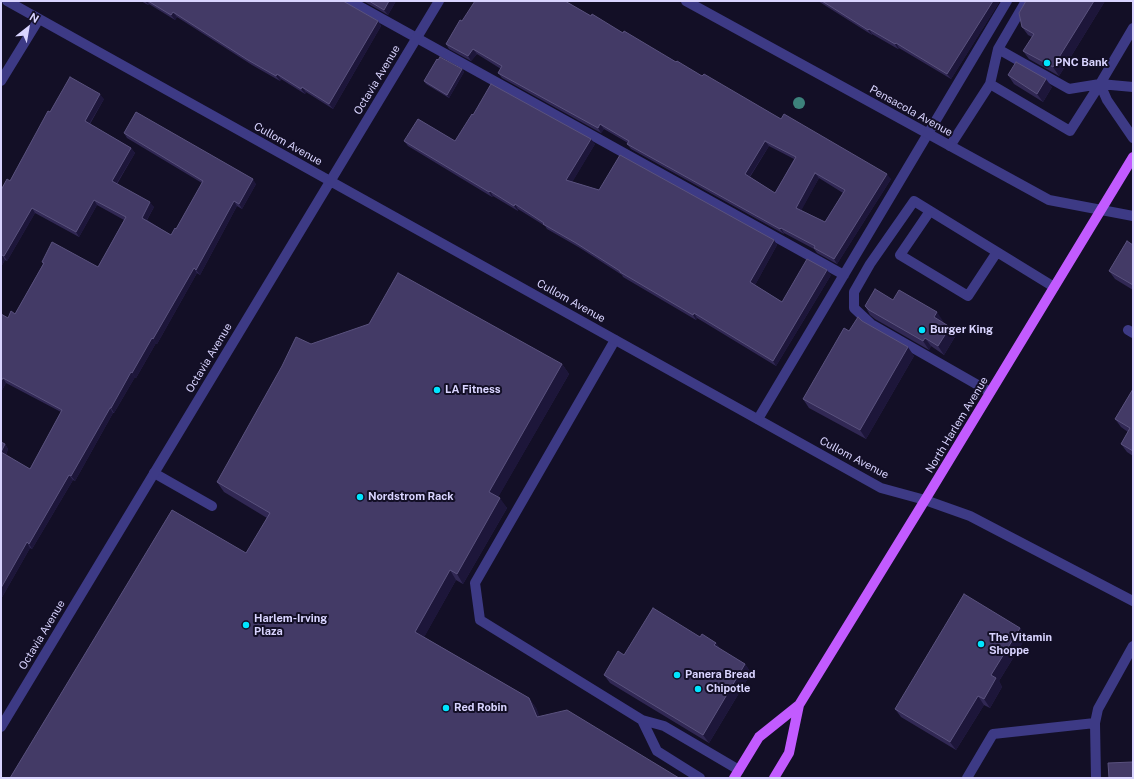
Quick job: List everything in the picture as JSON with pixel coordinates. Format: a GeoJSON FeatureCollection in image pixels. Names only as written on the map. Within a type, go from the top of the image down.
{"type":"FeatureCollection","features":[{"type":"Feature","properties":{"kind":"main road","name":"North Harlem Avenue"},"geometry":{"type":"LineString","coordinates":[[737,774],[759,737],[799,705],[1133,157]]}},
{"type":"Feature","properties":{"kind":"main road","name":"North Harlem Avenue"},"geometry":{"type":"LineString","coordinates":[[774,778],[789,753],[799,705]]}},
{"type":"Feature","properties":{"kind":"street","name":"Cullom Avenue"},"geometry":{"type":"LineString","coordinates":[[7,1],[881,488],[925,500],[970,516],[1133,601]]}},
{"type":"Feature","properties":{"kind":"street"},"geometry":{"type":"LineString","coordinates":[[350,1],[844,275]]}},
{"type":"Feature","properties":{"kind":"street","name":"Octavia Avenue"},"geometry":{"type":"LineString","coordinates":[[1,727],[439,1]]}},
{"type":"Feature","properties":{"kind":"street","name":"Pensacola Avenue"},"geometry":{"type":"LineString","coordinates":[[686,1],[1049,200],[1133,216]]}},
{"type":"Feature","properties":{"kind":"street"},"geometry":{"type":"LineString","coordinates":[[758,419],[1007,1]]}},
{"type":"Feature","properties":{"kind":"street"},"geometry":{"type":"LineString","coordinates":[[950,146],[990,84],[998,49],[1026,1]]}},
{"type":"Feature","properties":{"kind":"street"},"geometry":{"type":"LineString","coordinates":[[1,81],[39,19]]}},
{"type":"Feature","properties":{"kind":"street"},"geometry":{"type":"LineString","coordinates":[[990,84],[1070,131],[1133,28]]}},
{"type":"Feature","properties":{"kind":"street"},"geometry":{"type":"LineString","coordinates":[[998,49],[1069,88],[1100,84],[1133,87]]}},
{"type":"Feature","properties":{"kind":"street"},"geometry":{"type":"LineString","coordinates":[[1100,84],[1107,100],[1133,138]]}},
{"type":"Feature","properties":{"kind":"street"},"geometry":{"type":"LineString","coordinates":[[990,392],[871,324],[854,308],[854,292],[870,264],[914,201],[1054,287]]}},
{"type":"Feature","properties":{"kind":"street"},"geometry":{"type":"LineString","coordinates":[[930,211],[900,255],[968,296],[997,252]]}},
{"type":"Feature","properties":{"kind":"street"},"geometry":{"type":"LineString","coordinates":[[614,340],[475,583],[480,620],[642,720],[664,726],[737,774]]}},
{"type":"Feature","properties":{"kind":"street"},"geometry":{"type":"LineString","coordinates":[[154,473],[212,506]]}},
{"type":"Feature","properties":{"kind":"street"},"geometry":{"type":"LineString","coordinates":[[1096,778],[1095,724],[1098,709],[1133,646]]}},
{"type":"Feature","properties":{"kind":"street"},"geometry":{"type":"LineString","coordinates":[[642,720],[657,751],[700,778]]}},
{"type":"Feature","properties":{"kind":"street"},"geometry":{"type":"LineString","coordinates":[[967,778],[994,734],[1095,724]]}},
{"type":"Feature","properties":{"kind":"building"},"geometry":{"type":"Polygon","coordinates":[[[148,1],[343,1],[378,21],[329,104],[302,87],[301,89],[277,74],[276,76],[248,60],[173,12],[171,15],[148,1]]]}},
{"type":"Feature","properties":{"kind":"building"},"geometry":{"type":"Polygon","coordinates":[[[369,1],[389,1],[384,10],[369,1]]]}},
{"type":"Feature","properties":{"kind":"building"},"geometry":{"type":"Polygon","coordinates":[[[475,1],[565,1],[591,16],[592,14],[623,33],[624,31],[702,76],[704,74],[781,119],[784,114],[887,174],[834,259],[814,248],[815,246],[781,228],[780,229],[627,144],[629,141],[600,124],[598,128],[498,73],[502,66],[473,49],[468,56],[446,44],[460,20],[462,21],[475,1]],[[765,141],[745,174],[775,193],[796,157],[765,141]],[[815,173],[796,208],[825,222],[845,190],[815,173]]]}},
{"type":"Feature","properties":{"kind":"building"},"geometry":{"type":"Polygon","coordinates":[[[822,1],[993,1],[947,74],[896,43],[895,44],[869,29],[868,30],[822,1]]]}},
{"type":"Feature","properties":{"kind":"building"},"geometry":{"type":"Polygon","coordinates":[[[1026,1],[1094,1],[1053,67],[1023,51],[1034,34],[1022,27],[1019,13],[1026,1]]]}},
{"type":"Feature","properties":{"kind":"building"},"geometry":{"type":"Polygon","coordinates":[[[440,57],[462,69],[447,95],[424,81],[437,59],[438,60],[440,57]]]}},
{"type":"Feature","properties":{"kind":"building"},"geometry":{"type":"Polygon","coordinates":[[[1016,62],[1046,79],[1037,94],[1008,75],[1016,62]]]}},
{"type":"Feature","properties":{"kind":"building"},"geometry":{"type":"Polygon","coordinates":[[[70,77],[100,94],[85,121],[131,148],[112,181],[150,202],[142,218],[171,235],[175,228],[176,229],[203,181],[124,133],[136,112],[253,179],[239,204],[234,201],[196,270],[194,268],[153,339],[152,338],[132,373],[131,372],[71,476],[69,475],[29,544],[27,542],[1,588],[1,452],[30,469],[62,410],[3,378],[1,381],[1,314],[8,318],[11,311],[15,314],[44,263],[42,262],[52,242],[98,267],[126,217],[94,200],[76,232],[32,208],[4,256],[1,256],[1,190],[7,179],[10,181],[48,111],[50,112],[70,77]]]}},
{"type":"Feature","properties":{"kind":"building"},"geometry":{"type":"Polygon","coordinates":[[[491,84],[591,139],[566,180],[599,190],[620,155],[774,240],[750,282],[782,302],[807,259],[827,270],[773,361],[694,313],[693,315],[620,272],[576,243],[543,224],[544,223],[515,204],[514,206],[490,191],[489,192],[404,141],[418,119],[455,141],[472,114],[473,115],[491,84]]]}},
{"type":"Feature","properties":{"kind":"building"},"geometry":{"type":"Polygon","coordinates":[[[1127,241],[1133,245],[1133,285],[1109,271],[1127,241]]]}},
{"type":"Feature","properties":{"kind":"building"},"geometry":{"type":"Polygon","coordinates":[[[398,273],[562,364],[489,492],[500,498],[457,574],[450,570],[415,632],[529,698],[537,717],[567,710],[679,778],[10,778],[172,510],[246,553],[270,513],[217,482],[282,366],[296,337],[311,344],[369,324],[398,273]]]}},
{"type":"Feature","properties":{"kind":"building","name":"Burger King"},"geometry":{"type":"Polygon","coordinates":[[[875,289],[893,300],[899,290],[937,312],[934,317],[950,327],[938,346],[925,338],[923,341],[869,310],[865,306],[875,289]]]}},
{"type":"Feature","properties":{"kind":"building"},"geometry":{"type":"Polygon","coordinates":[[[858,317],[862,321],[908,347],[860,430],[803,399],[844,328],[849,331],[858,317]]]}},
{"type":"Feature","properties":{"kind":"building"},"geometry":{"type":"Polygon","coordinates":[[[1133,389],[1133,451],[1121,444],[1130,428],[1115,419],[1133,389]]]}},
{"type":"Feature","properties":{"kind":"building"},"geometry":{"type":"Polygon","coordinates":[[[1,442],[5,444],[1,452],[1,442]]]}},
{"type":"Feature","properties":{"kind":"building"},"geometry":{"type":"Polygon","coordinates":[[[964,594],[1020,628],[991,675],[996,678],[984,699],[978,696],[950,742],[895,709],[964,594]]]}},
{"type":"Feature","properties":{"kind":"building"},"geometry":{"type":"Polygon","coordinates":[[[653,608],[700,637],[702,634],[716,643],[714,645],[745,664],[703,735],[604,675],[618,651],[624,655],[653,608]]]}},
{"type":"Feature","properties":{"kind":"building"},"geometry":{"type":"Polygon","coordinates":[[[1133,762],[1133,778],[1109,778],[1108,763],[1133,762]]]}},
{"type":"Feature","properties":{"kind":"place","name":"PNC Bank"},"geometry":{"type":"Point","coordinates":[1047,63]}},
{"type":"Feature","properties":{"kind":"place","name":"Burger King"},"geometry":{"type":"Point","coordinates":[922,330]}},
{"type":"Feature","properties":{"kind":"place","name":"LA Fitness"},"geometry":{"type":"Point","coordinates":[437,390]}},
{"type":"Feature","properties":{"kind":"place","name":"Nordstrom Rack"},"geometry":{"type":"Point","coordinates":[360,497]}},
{"type":"Feature","properties":{"kind":"place","name":"Harlem-Irving Plaza"},"geometry":{"type":"Point","coordinates":[246,625]}},
{"type":"Feature","properties":{"kind":"place","name":"The Vitamin Shoppe"},"geometry":{"type":"Point","coordinates":[981,644]}},
{"type":"Feature","properties":{"kind":"place","name":"Panera Bread"},"geometry":{"type":"Point","coordinates":[677,675]}},
{"type":"Feature","properties":{"kind":"place","name":"Chipotle"},"geometry":{"type":"Point","coordinates":[698,689]}},
{"type":"Feature","properties":{"kind":"place","name":"Red Robin"},"geometry":{"type":"Point","coordinates":[446,708]}}]}
